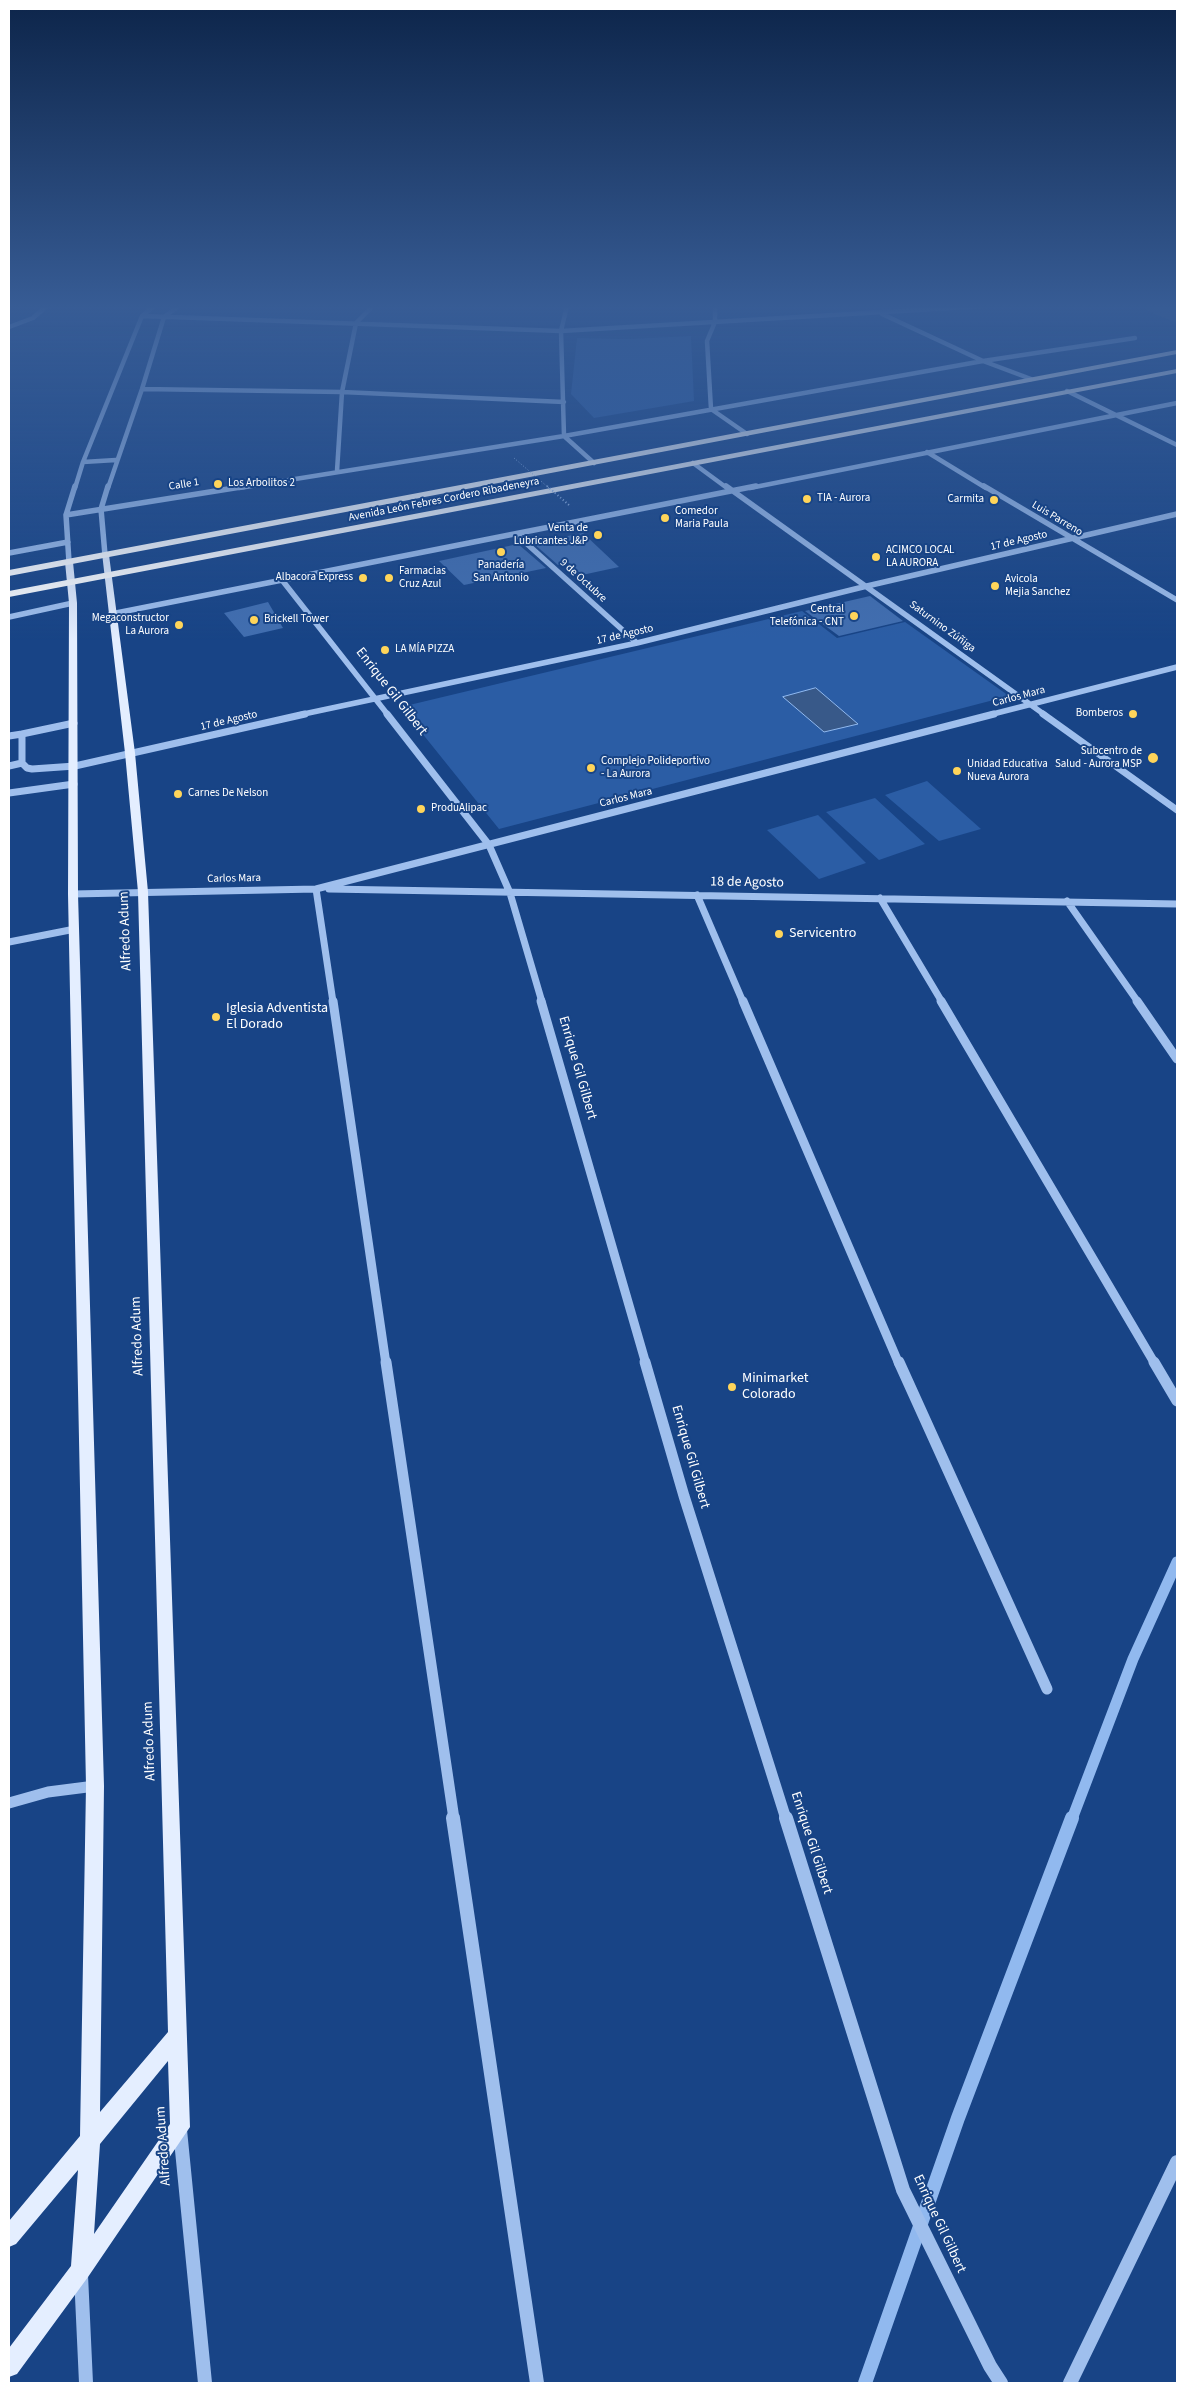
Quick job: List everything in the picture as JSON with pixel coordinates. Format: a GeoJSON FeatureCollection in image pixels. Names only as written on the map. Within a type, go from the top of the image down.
{"type":"FeatureCollection","features":[{"type":"Feature","properties":{"kind":"highway","name":"Avenida León Febres Cordero Ribadeneyra"},"geometry":{"type":"LineString","coordinates":[[9,573],[594,463],[645,459],[747,434],[834,424],[862,418]]}},
{"type":"Feature","properties":{"kind":"highway","name":"Avenida León Febres Cordero Ribadeneyra"},"geometry":{"type":"LineString","coordinates":[[9,594],[591,484],[927,418]]}},
{"type":"Feature","properties":{"kind":"highway"},"geometry":{"type":"LineString","coordinates":[[834,424],[856,431]]}},
{"type":"Feature","properties":{"kind":"highway"},"geometry":{"type":"LineString","coordinates":[[764,431],[786,436],[788,442],[782,446]]}},
{"type":"Feature","properties":{"kind":"highway"},"geometry":{"type":"LineString","coordinates":[[645,459],[660,470]]}},
{"type":"Feature","properties":{"kind":"highway"},"geometry":{"type":"LineString","coordinates":[[572,467],[590,472],[594,480],[591,484]]}},
{"type":"Feature","properties":{"kind":"main road","name":"Alfredo Adum"},"geometry":{"type":"LineString","coordinates":[[105,555],[130,753],[144,892],[180,2127]]}},
{"type":"Feature","properties":{"kind":"main road"},"geometry":{"type":"LineString","coordinates":[[69,562],[73,603],[73,894],[95,1786],[90,2139],[80,2270]]}},
{"type":"Feature","properties":{"kind":"main road"},"geometry":{"type":"LineString","coordinates":[[9,2237],[178,2034]]}},
{"type":"Feature","properties":{"kind":"main road"},"geometry":{"type":"LineString","coordinates":[[9,2366],[80,2270],[180,2127]]}},
{"type":"Feature","properties":{"kind":"street"},"geometry":{"type":"LineString","coordinates":[[69,562],[66,515],[83,462],[101,418]]}},
{"type":"Feature","properties":{"kind":"street","name":"Alfredo Adum"},"geometry":{"type":"LineString","coordinates":[[105,555],[101,509],[132,418]]}},
{"type":"Feature","properties":{"kind":"street"},"geometry":{"type":"LineString","coordinates":[[337,471],[340,418]]}},
{"type":"Feature","properties":{"kind":"street"},"geometry":{"type":"LineString","coordinates":[[564,418],[564,436],[594,463]]}},
{"type":"Feature","properties":{"kind":"street","name":"Calle 1"},"geometry":{"type":"LineString","coordinates":[[66,515],[564,436],[664,418]]}},
{"type":"Feature","properties":{"kind":"street"},"geometry":{"type":"LineString","coordinates":[[723,418],[747,434]]}},
{"type":"Feature","properties":{"kind":"street"},"geometry":{"type":"LineString","coordinates":[[111,614],[1102,418]]}},
{"type":"Feature","properties":{"kind":"street"},"geometry":{"type":"LineString","coordinates":[[1120,418],[1177,445]]}},
{"type":"Feature","properties":{"kind":"street","name":"Luis Parreno"},"geometry":{"type":"LineString","coordinates":[[928,452],[1071,539],[1177,600]]}},
{"type":"Feature","properties":{"kind":"street"},"geometry":{"type":"LineString","coordinates":[[83,462],[116,460]]}},
{"type":"Feature","properties":{"kind":"street","name":"Saturnino Zúñiga"},"geometry":{"type":"LineString","coordinates":[[693,463],[1177,810]]}},
{"type":"Feature","properties":{"kind":"street","name":"17 de Agosto"},"geometry":{"type":"LineString","coordinates":[[22,763],[27,768],[32,769],[74,766],[376,698],[637,643],[867,586],[1177,514]]}},
{"type":"Feature","properties":{"kind":"street","name":"9 de Octubre"},"geometry":{"type":"LineString","coordinates":[[516,534],[637,643]]}},
{"type":"Feature","properties":{"kind":"street"},"geometry":{"type":"LineString","coordinates":[[9,553],[68,542]]}},
{"type":"Feature","properties":{"kind":"street","name":"Enrique Gil Gilbert"},"geometry":{"type":"LineString","coordinates":[[282,580],[489,844],[510,893],[684,1496],[904,2190],[990,2366],[1001,2383]]}},
{"type":"Feature","properties":{"kind":"street"},"geometry":{"type":"LineString","coordinates":[[9,617],[73,603]]}},
{"type":"Feature","properties":{"kind":"street","name":"Carlos Mara"},"geometry":{"type":"LineString","coordinates":[[73,894],[316,889],[1177,667]]}},
{"type":"Feature","properties":{"kind":"street"},"geometry":{"type":"LineString","coordinates":[[9,736],[74,724]]}},
{"type":"Feature","properties":{"kind":"street"},"geometry":{"type":"LineString","coordinates":[[9,766],[22,763],[22,734]]}},
{"type":"Feature","properties":{"kind":"street"},"geometry":{"type":"LineString","coordinates":[[9,793],[74,784]]}},
{"type":"Feature","properties":{"kind":"street"},"geometry":{"type":"LineString","coordinates":[[316,889],[537,2383]]}},
{"type":"Feature","properties":{"kind":"street","name":"18 de Agosto"},"geometry":{"type":"LineString","coordinates":[[316,889],[1177,904]]}},
{"type":"Feature","properties":{"kind":"street"},"geometry":{"type":"LineString","coordinates":[[697,895],[932,1440],[1047,1689]]}},
{"type":"Feature","properties":{"kind":"street"},"geometry":{"type":"LineString","coordinates":[[880,898],[1177,1401]]}},
{"type":"Feature","properties":{"kind":"street"},"geometry":{"type":"LineString","coordinates":[[1067,901],[1177,1059]]}},
{"type":"Feature","properties":{"kind":"street"},"geometry":{"type":"LineString","coordinates":[[9,942],[75,929]]}},
{"type":"Feature","properties":{"kind":"street"},"geometry":{"type":"LineString","coordinates":[[9,1803],[48,1792],[95,1786]]}},
{"type":"Feature","properties":{"kind":"street","name":"Alfredo Adum"},"geometry":{"type":"LineString","coordinates":[[180,2127],[205,2383]]}},
{"type":"Feature","properties":{"kind":"street"},"geometry":{"type":"LineString","coordinates":[[1070,2383],[1177,2162]]}},
{"type":"Feature","properties":{"kind":"street"},"geometry":{"type":"LineString","coordinates":[[80,2270],[86,2383]]}},
{"type":"Feature","properties":{"kind":"path"},"geometry":{"type":"LineString","coordinates":[[514,458],[569,505]]}},
{"type":"Feature","properties":{"kind":"shaded area","name":"Complejo Polideportivo - La Aurora"},"geometry":{"type":"Polygon","coordinates":[[[802,611],[837,638],[905,622],[1009,696],[499,829],[401,707],[802,611]]]}},
{"type":"Feature","properties":{"kind":"shaded area"},"geometry":{"type":"Polygon","coordinates":[[[816,688],[858,724],[824,732],[783,697],[816,688]]]}},
{"type":"Feature","properties":{"kind":"shaded area"},"geometry":{"type":"Polygon","coordinates":[[[927,781],[981,829],[939,841],[885,795],[927,781]]]}},
{"type":"Feature","properties":{"kind":"shaded area"},"geometry":{"type":"Polygon","coordinates":[[[875,798],[925,844],[879,860],[826,812],[875,798]]]}},
{"type":"Feature","properties":{"kind":"shaded area"},"geometry":{"type":"Polygon","coordinates":[[[818,815],[866,863],[819,879],[767,830],[818,815]]]}},
{"type":"Feature","properties":{"kind":"building"},"geometry":{"type":"Polygon","coordinates":[[[583,533],[619,567],[582,575],[569,563],[558,565],[533,543],[583,533]]]}},
{"type":"Feature","properties":{"kind":"building"},"geometry":{"type":"Polygon","coordinates":[[[518,544],[546,568],[464,585],[439,561],[518,544]]]}},
{"type":"Feature","properties":{"kind":"building","name":"Central Telefónica - CNT"},"geometry":{"type":"Polygon","coordinates":[[[870,596],[903,621],[839,636],[805,611],[870,596]]]}},
{"type":"Feature","properties":{"kind":"building","name":"Brickell Tower"},"geometry":{"type":"Polygon","coordinates":[[[268,602],[283,628],[244,637],[224,613],[268,602]]]}},
{"type":"Feature","properties":{"kind":"waterway"},"geometry":{"type":"LineString","coordinates":[[1072,1819],[1133,1659],[1177,1562]]}},
{"type":"Feature","properties":{"kind":"waterway"},"geometry":{"type":"LineString","coordinates":[[865,2383],[958,2118],[1072,1818]]}},
{"type":"Feature","properties":{"kind":"place","name":"Los Arbolitos 2"},"geometry":{"type":"Point","coordinates":[218,484]}},
{"type":"Feature","properties":{"kind":"place","name":"TIA - Aurora"},"geometry":{"type":"Point","coordinates":[807,499]}},
{"type":"Feature","properties":{"kind":"place","name":"Carmita"},"geometry":{"type":"Point","coordinates":[994,500]}},
{"type":"Feature","properties":{"kind":"place","name":"Comedor Maria Paula"},"geometry":{"type":"Point","coordinates":[665,518]}},
{"type":"Feature","properties":{"kind":"place","name":"Venta de Lubricantes J&P"},"geometry":{"type":"Point","coordinates":[598,535]}},
{"type":"Feature","properties":{"kind":"place","name":"Panadería San Antonio"},"geometry":{"type":"Point","coordinates":[501,552]}},
{"type":"Feature","properties":{"kind":"place","name":"ACIMCO LOCAL LA AURORA"},"geometry":{"type":"Point","coordinates":[876,557]}},
{"type":"Feature","properties":{"kind":"place","name":"Albacora Express"},"geometry":{"type":"Point","coordinates":[363,578]}},
{"type":"Feature","properties":{"kind":"place","name":"Farmacias Cruz Azul"},"geometry":{"type":"Point","coordinates":[389,578]}},
{"type":"Feature","properties":{"kind":"place","name":"Avicola Mejia Sanchez"},"geometry":{"type":"Point","coordinates":[995,586]}},
{"type":"Feature","properties":{"kind":"place","name":"Central Telefónica - CNT"},"geometry":{"type":"Point","coordinates":[854,616]}},
{"type":"Feature","properties":{"kind":"place","name":"Brickell Tower"},"geometry":{"type":"Point","coordinates":[254,620]}},
{"type":"Feature","properties":{"kind":"place","name":"Megaconstructor La Aurora"},"geometry":{"type":"Point","coordinates":[179,625]}},
{"type":"Feature","properties":{"kind":"place","name":"LA MÍA PIZZA"},"geometry":{"type":"Point","coordinates":[385,650]}},
{"type":"Feature","properties":{"kind":"place","name":"Bomberos"},"geometry":{"type":"Point","coordinates":[1133,714]}},
{"type":"Feature","properties":{"kind":"place","name":"Subcentro de Salud - Aurora MSP"},"geometry":{"type":"Point","coordinates":[1153,758]}},
{"type":"Feature","properties":{"kind":"place","name":"Complejo Polideportivo - La Aurora"},"geometry":{"type":"Point","coordinates":[591,768]}},
{"type":"Feature","properties":{"kind":"place","name":"Unidad Educativa Nueva Aurora"},"geometry":{"type":"Point","coordinates":[957,771]}},
{"type":"Feature","properties":{"kind":"place","name":"Carnes De Nelson"},"geometry":{"type":"Point","coordinates":[178,794]}},
{"type":"Feature","properties":{"kind":"place","name":"ProduAlipac"},"geometry":{"type":"Point","coordinates":[421,809]}},
{"type":"Feature","properties":{"kind":"place","name":"Servicentro"},"geometry":{"type":"Point","coordinates":[779,934]}},
{"type":"Feature","properties":{"kind":"place","name":"Iglesia Adventista El Dorado"},"geometry":{"type":"Point","coordinates":[216,1017]}},
{"type":"Feature","properties":{"kind":"place","name":"Minimarket Colorado"},"geometry":{"type":"Point","coordinates":[732,1387]}}]}
